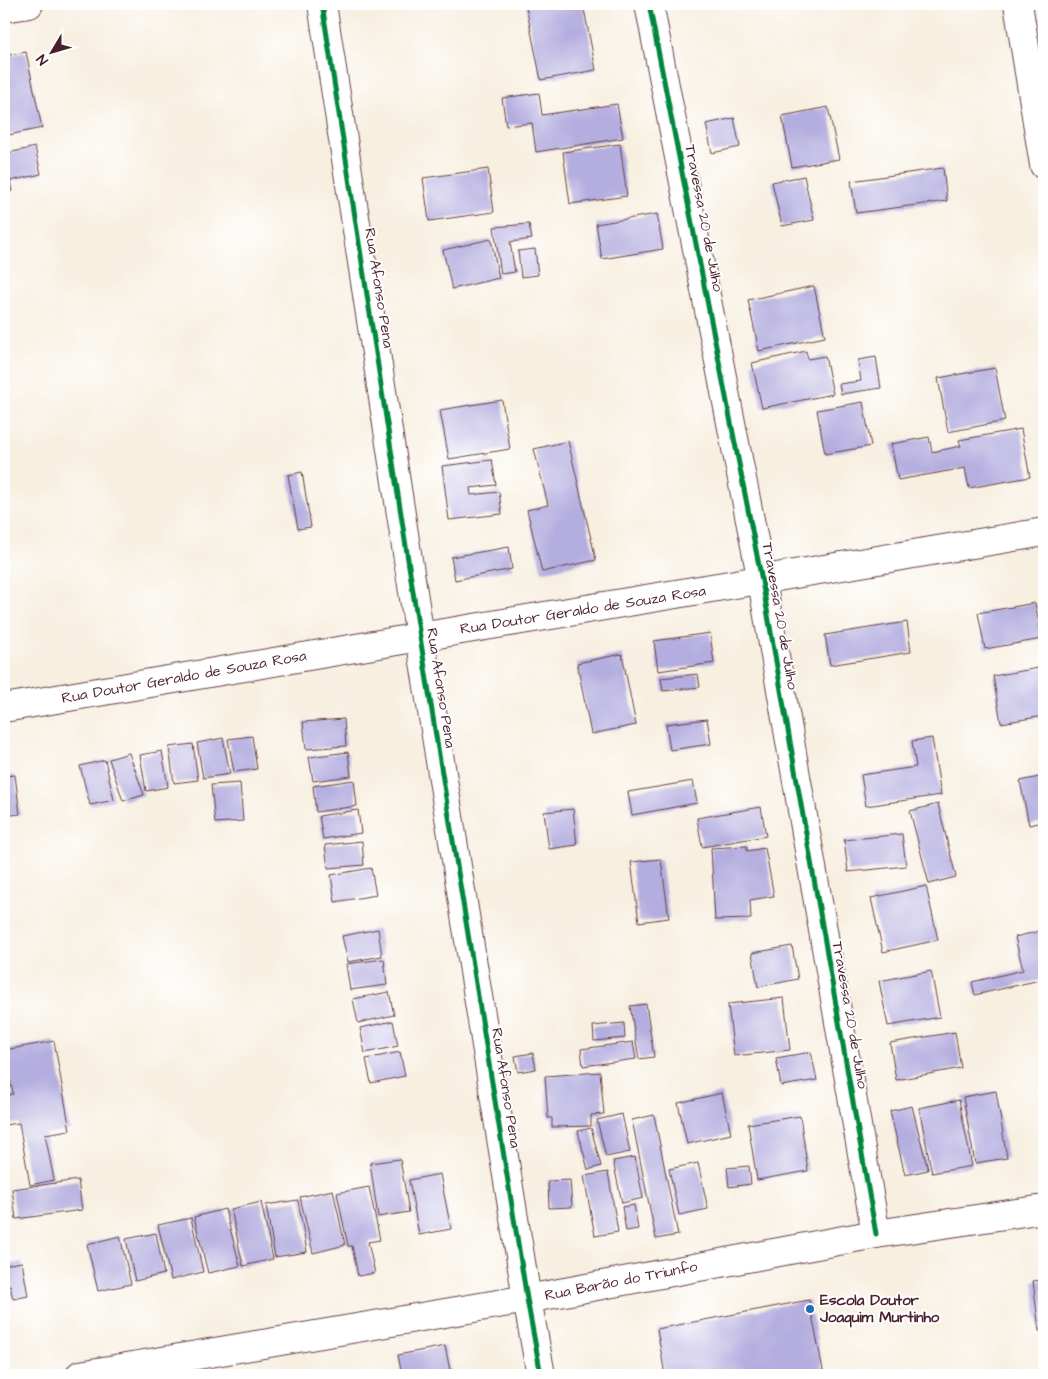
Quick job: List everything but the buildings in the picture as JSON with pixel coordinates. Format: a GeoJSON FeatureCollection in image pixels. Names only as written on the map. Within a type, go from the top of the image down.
{"type":"FeatureCollection","features":[{"type":"Feature","properties":{"kind":"street"},"geometry":{"type":"LineString","coordinates":[[4,8],[29,4]]}},
{"type":"Feature","properties":{"kind":"street","name":"Rua Afonso Pena"},"geometry":{"type":"LineString","coordinates":[[322,4],[420,637],[527,1299],[541,1375]]}},
{"type":"Feature","properties":{"kind":"street","name":"Travessa 20 de Julho"},"geometry":{"type":"LineString","coordinates":[[649,4],[762,581],[876,1234]]}},
{"type":"Feature","properties":{"kind":"street"},"geometry":{"type":"LineString","coordinates":[[1018,4],[1044,165]]}},
{"type":"Feature","properties":{"kind":"street","name":"Rua Doutor Geraldo de Souza Rosa"},"geometry":{"type":"LineString","coordinates":[[4,708],[1044,532]]}},
{"type":"Feature","properties":{"kind":"street","name":"Rua Barão do Triunfo"},"geometry":{"type":"LineString","coordinates":[[80,1375],[527,1299],[876,1234],[1044,1209]]}},
{"type":"Feature","properties":{"kind":"cycle path"},"geometry":{"type":"LineString","coordinates":[[322,4],[420,637],[527,1299],[541,1375]]}},
{"type":"Feature","properties":{"kind":"cycle path"},"geometry":{"type":"LineString","coordinates":[[649,4],[762,581],[876,1234]]}},
{"type":"Feature","properties":{"kind":"place","name":"Escola Doutor Joaquim Murtinho"},"geometry":{"type":"Point","coordinates":[810,1309]}}]}
